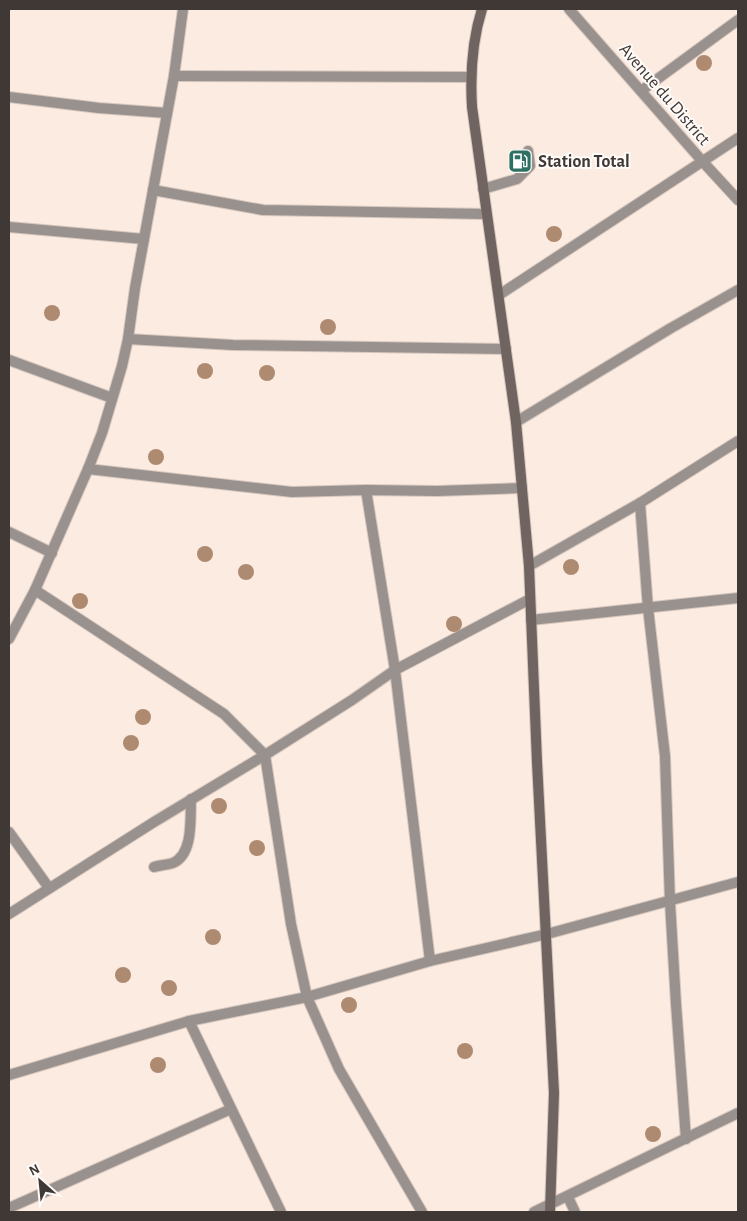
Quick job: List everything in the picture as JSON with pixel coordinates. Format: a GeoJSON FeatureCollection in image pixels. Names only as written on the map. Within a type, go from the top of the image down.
{"type":"FeatureCollection","features":[{"type":"Feature","properties":{"kind":"street"},"geometry":{"type":"LineString","coordinates":[[9,639],[35,590],[88,469],[102,433],[112,398],[128,339],[174,76],[183,9]]}},
{"type":"Feature","properties":{"kind":"street"},"geometry":{"type":"LineString","coordinates":[[482,9],[472,56],[470,77],[486,214],[516,422],[529,566],[554,1093],[550,1208]]}},
{"type":"Feature","properties":{"kind":"street","name":"Avenue du District"},"geometry":{"type":"LineString","coordinates":[[569,9],[738,200]]}},
{"type":"Feature","properties":{"kind":"street"},"geometry":{"type":"LineString","coordinates":[[641,91],[738,20]]}},
{"type":"Feature","properties":{"kind":"street"},"geometry":{"type":"LineString","coordinates":[[174,76],[470,77]]}},
{"type":"Feature","properties":{"kind":"street"},"geometry":{"type":"LineString","coordinates":[[9,97],[99,108],[167,113]]}},
{"type":"Feature","properties":{"kind":"street"},"geometry":{"type":"LineString","coordinates":[[499,295],[738,138]]}},
{"type":"Feature","properties":{"kind":"street"},"geometry":{"type":"LineString","coordinates":[[483,189],[517,179],[530,166],[528,151]]}},
{"type":"Feature","properties":{"kind":"street"},"geometry":{"type":"LineString","coordinates":[[153,190],[263,210],[486,214]]}},
{"type":"Feature","properties":{"kind":"street"},"geometry":{"type":"LineString","coordinates":[[9,227],[144,239]]}},
{"type":"Feature","properties":{"kind":"street"},"geometry":{"type":"LineString","coordinates":[[516,422],[671,328],[738,290]]}},
{"type":"Feature","properties":{"kind":"street"},"geometry":{"type":"LineString","coordinates":[[128,339],[234,345],[506,349]]}},
{"type":"Feature","properties":{"kind":"street"},"geometry":{"type":"LineString","coordinates":[[9,360],[112,398]]}},
{"type":"Feature","properties":{"kind":"street"},"geometry":{"type":"LineString","coordinates":[[529,566],[640,503],[738,441]]}},
{"type":"Feature","properties":{"kind":"street"},"geometry":{"type":"LineString","coordinates":[[88,469],[292,492],[437,491],[522,488]]}},
{"type":"Feature","properties":{"kind":"street"},"geometry":{"type":"LineString","coordinates":[[366,490],[395,670],[430,961]]}},
{"type":"Feature","properties":{"kind":"street"},"geometry":{"type":"LineString","coordinates":[[640,503],[648,608],[664,756],[670,902],[686,1139]]}},
{"type":"Feature","properties":{"kind":"street"},"geometry":{"type":"LineString","coordinates":[[9,532],[52,553]]}},
{"type":"Feature","properties":{"kind":"street"},"geometry":{"type":"LineString","coordinates":[[35,590],[224,714],[266,755],[291,924],[307,997],[339,1069],[422,1212]]}},
{"type":"Feature","properties":{"kind":"street"},"geometry":{"type":"LineString","coordinates":[[531,620],[738,598]]}},
{"type":"Feature","properties":{"kind":"street"},"geometry":{"type":"LineString","coordinates":[[9,914],[191,798],[266,755],[395,670],[530,599]]}},
{"type":"Feature","properties":{"kind":"street"},"geometry":{"type":"LineString","coordinates":[[154,867],[174,862],[183,856],[189,841],[191,798]]}},
{"type":"Feature","properties":{"kind":"street"},"geometry":{"type":"LineString","coordinates":[[9,832],[49,888]]}},
{"type":"Feature","properties":{"kind":"street"},"geometry":{"type":"LineString","coordinates":[[9,1075],[189,1021],[307,997],[430,961],[547,934],[738,882]]}},
{"type":"Feature","properties":{"kind":"street"},"geometry":{"type":"LineString","coordinates":[[189,1021],[281,1212]]}},
{"type":"Feature","properties":{"kind":"street"},"geometry":{"type":"LineString","coordinates":[[9,1208],[230,1109]]}},
{"type":"Feature","properties":{"kind":"street"},"geometry":{"type":"LineString","coordinates":[[534,1212],[550,1208],[568,1197],[738,1113]]}},
{"type":"Feature","properties":{"kind":"street"},"geometry":{"type":"LineString","coordinates":[[568,1197],[575,1212]]}},
{"type":"Feature","properties":{"kind":"place","name":"Station Total"},"geometry":{"type":"Point","coordinates":[520,161]}}]}
